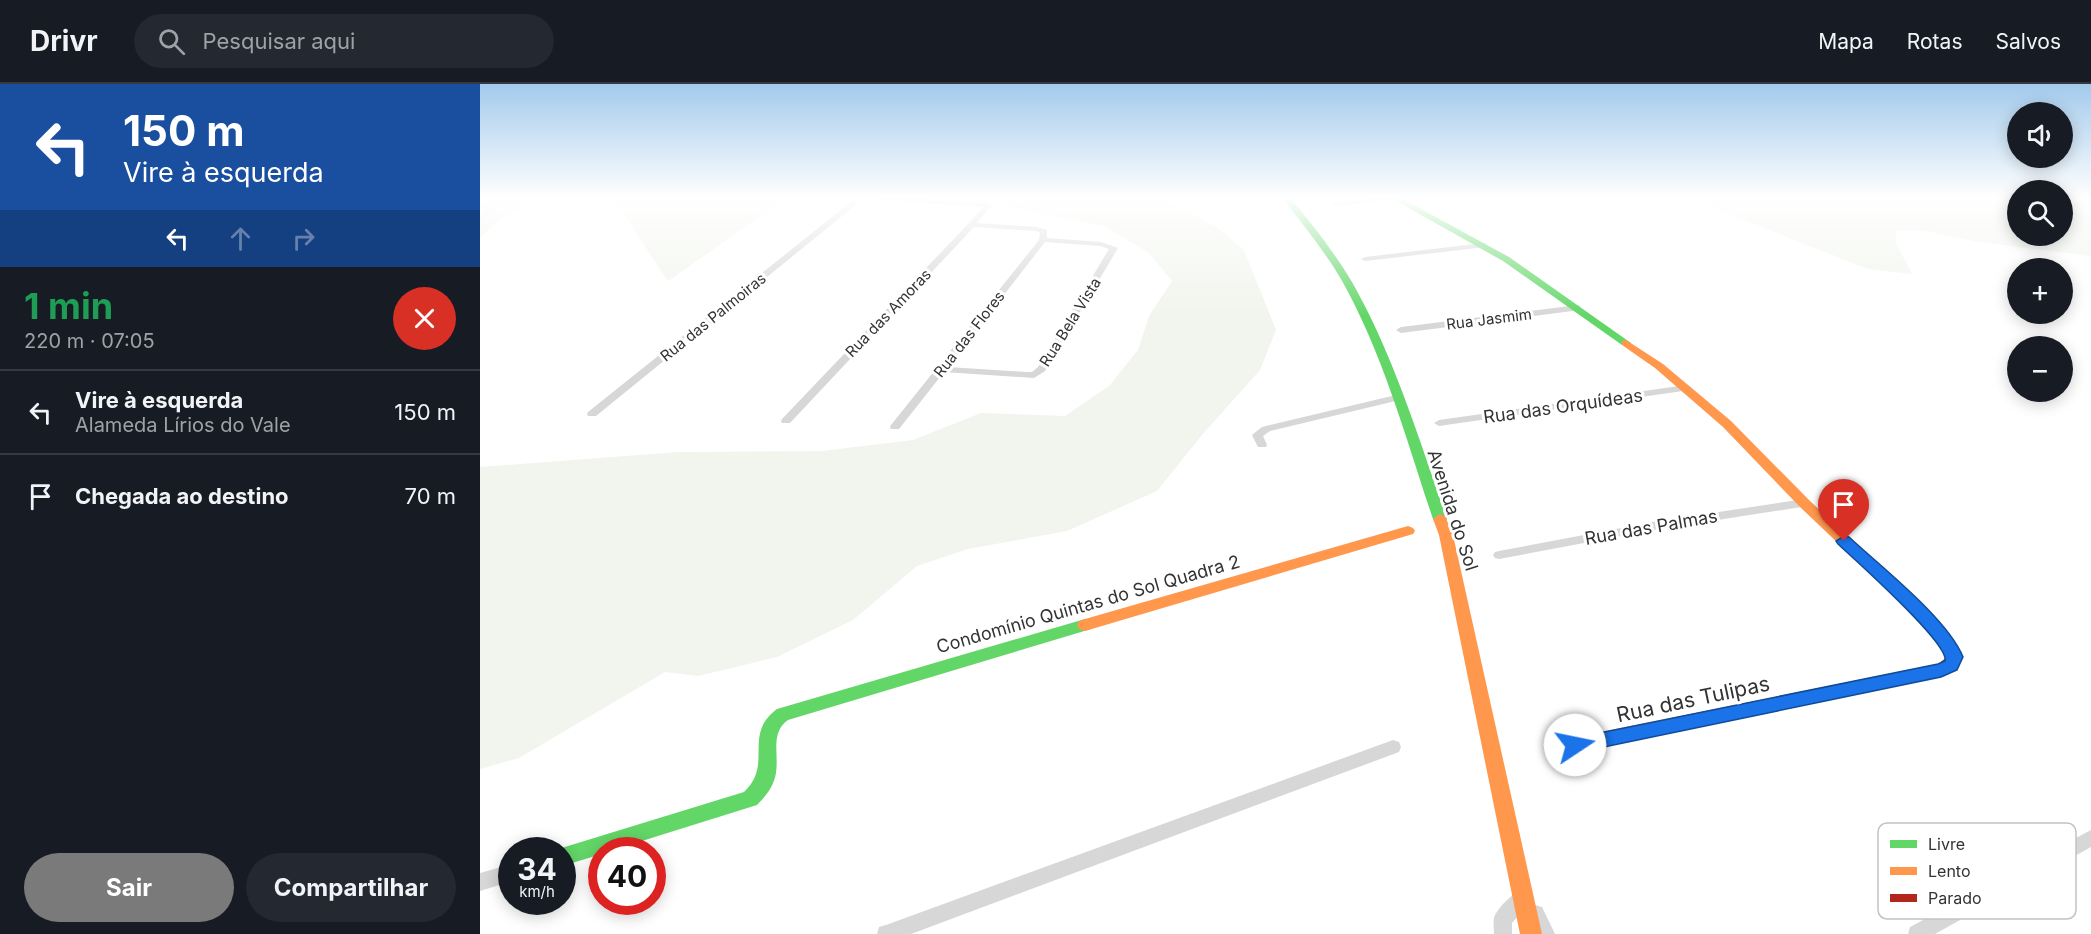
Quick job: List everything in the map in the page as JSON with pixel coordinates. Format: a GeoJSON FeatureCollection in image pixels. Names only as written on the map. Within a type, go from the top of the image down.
{"type":"FeatureCollection","features":[{"type":"Feature","properties":{"kind":"street","name":"Rua das Palmoiras"},"geometry":{"type":"LineString","coordinates":[[592,414],[813,237]]}},
{"type":"Feature","properties":{"kind":"street","name":"Rua das Amoras"},"geometry":{"type":"LineString","coordinates":[[786,420],[961,237]]}},
{"type":"Feature","properties":{"kind":"street","name":"Avenida do Sol"},"geometry":{"type":"LineString","coordinates":[[1318,237],[1344,275],[1372,334],[1446,535],[1531,934]]}},
{"type":"Feature","properties":{"kind":"street"},"geometry":{"type":"LineString","coordinates":[[1466,237],[1577,308],[1659,366],[1727,424],[1804,503]]}},
{"type":"Feature","properties":{"kind":"street","name":"Rua Bela Vista"},"geometry":{"type":"LineString","coordinates":[[941,369],[1027,375],[1038,373],[1060,342],[1114,248],[1101,244],[1043,240]]}},
{"type":"Feature","properties":{"kind":"street","name":"Rua das Flores"},"geometry":{"type":"LineString","coordinates":[[895,427],[1043,240]]}},
{"type":"Feature","properties":{"kind":"street"},"geometry":{"type":"LineString","coordinates":[[1365,259],[1483,246]]}},
{"type":"Feature","properties":{"kind":"street","name":"Rua Jasmim"},"geometry":{"type":"LineString","coordinates":[[1401,330],[1577,308]]}},
{"type":"Feature","properties":{"kind":"street","name":"Rua das Orquídeas"},"geometry":{"type":"LineString","coordinates":[[1439,423],[1686,388]]}},
{"type":"Feature","properties":{"kind":"street"},"geometry":{"type":"LineString","coordinates":[[1262,445],[1257,435],[1266,429],[1396,398]]}},
{"type":"Feature","properties":{"kind":"street","name":"Rua das Palmas"},"geometry":{"type":"LineString","coordinates":[[1499,555],[1653,526],[1804,503]]}},
{"type":"Feature","properties":{"kind":"street","name":"Rua das Tulipas"},"geometry":{"type":"LineString","coordinates":[[1575,745],[1941,670],[1952,665],[1955,657],[1952,649],[1931,623],[1804,503]]}},
{"type":"Feature","properties":{"kind":"street","name":"Condomínio Quintas do Sol Quadra 2"},"geometry":{"type":"LineString","coordinates":[[576,853],[750,799],[760,792],[768,773],[766,742],[770,728],[779,716],[804,706],[1408,531]]}},
{"type":"Feature","properties":{"kind":"street"},"geometry":{"type":"LineString","coordinates":[[886,934],[1393,747]]}},
{"type":"Feature","properties":{"kind":"street"},"geometry":{"type":"LineString","coordinates":[[2076,846],[2091,838]]}},
{"type":"Feature","properties":{"kind":"street"},"geometry":{"type":"LineString","coordinates":[[480,882],[498,876]]}},
{"type":"Feature","properties":{"kind":"street"},"geometry":{"type":"LineString","coordinates":[[1503,934],[1503,919],[1524,896],[1546,934]]}},
{"type":"Feature","properties":{"kind":"street"},"geometry":{"type":"LineString","coordinates":[[1917,934],[1944,919]]}},
{"type":"Feature","properties":{"kind":"shaded area"},"geometry":{"type":"Polygon","coordinates":[[[638,237],[731,237],[668,281],[638,237]]]}},
{"type":"Feature","properties":{"kind":"shaded area"},"geometry":{"type":"Polygon","coordinates":[[[1122,237],[1228,237],[1244,250],[1276,330],[1260,370],[1202,435],[1157,491],[1067,531],[968,549],[917,566],[853,620],[777,657],[698,676],[665,672],[519,758],[480,769],[480,467],[678,452],[822,451],[913,440],[981,413],[1065,416],[1109,386],[1138,350],[1149,316],[1172,281],[1149,253],[1122,237]]]}},
{"type":"Feature","properties":{"kind":"shaded area"},"geometry":{"type":"Polygon","coordinates":[[[1786,237],[1896,237],[1896,243],[1912,274],[1868,269],[1786,237]]]}},
{"type":"Feature","properties":{"kind":"shaded area"},"geometry":{"type":"Polygon","coordinates":[[[1953,237],[2007,237],[2007,246],[1979,242],[1953,237]]]}},
{"type":"Feature","properties":{"kind":"shaded area"},"geometry":{"type":"Polygon","coordinates":[[[2073,237],[2091,237],[2091,256],[2011,246],[2073,246],[2073,237]]]}},
{"type":"Feature","properties":{"kind":"traffic: fast"},"geometry":{"type":"LineString","coordinates":[[1317,237],[1354,295],[1379,349],[1440,519]]}},
{"type":"Feature","properties":{"kind":"traffic: fast"},"geometry":{"type":"LineString","coordinates":[[1465,237],[1506,259],[1626,343]]}},
{"type":"Feature","properties":{"kind":"traffic: fast"},"geometry":{"type":"LineString","coordinates":[[576,853],[750,799],[761,788],[765,780],[770,727],[783,714],[1085,625]]}},
{"type":"Feature","properties":{"kind":"traffic: slow"},"geometry":{"type":"LineString","coordinates":[[1626,343],[1659,366],[1727,424],[1804,503],[1931,623],[1945,641]]}},
{"type":"Feature","properties":{"kind":"traffic: slow"},"geometry":{"type":"LineString","coordinates":[[1440,519],[1446,535],[1531,934]]}},
{"type":"Feature","properties":{"kind":"traffic: slow"},"geometry":{"type":"LineString","coordinates":[[1085,625],[1408,531]]}},
{"type":"Feature","properties":{"kind":"traffic: slow"},"geometry":{"type":"LineString","coordinates":[[1575,745],[1676,724]]}},
{"type":"Feature","properties":{"kind":"traffic: jam"},"geometry":{"type":"LineString","coordinates":[[1676,724],[1941,670],[1951,665],[1955,657],[1945,641]]}},
{"type":"Feature","properties":{"kind":"route"},"geometry":{"type":"LineString","coordinates":[[1575,745],[1843,691],[1941,670],[1952,665],[1955,657],[1952,649],[1931,623],[1844,541]]}}]}
